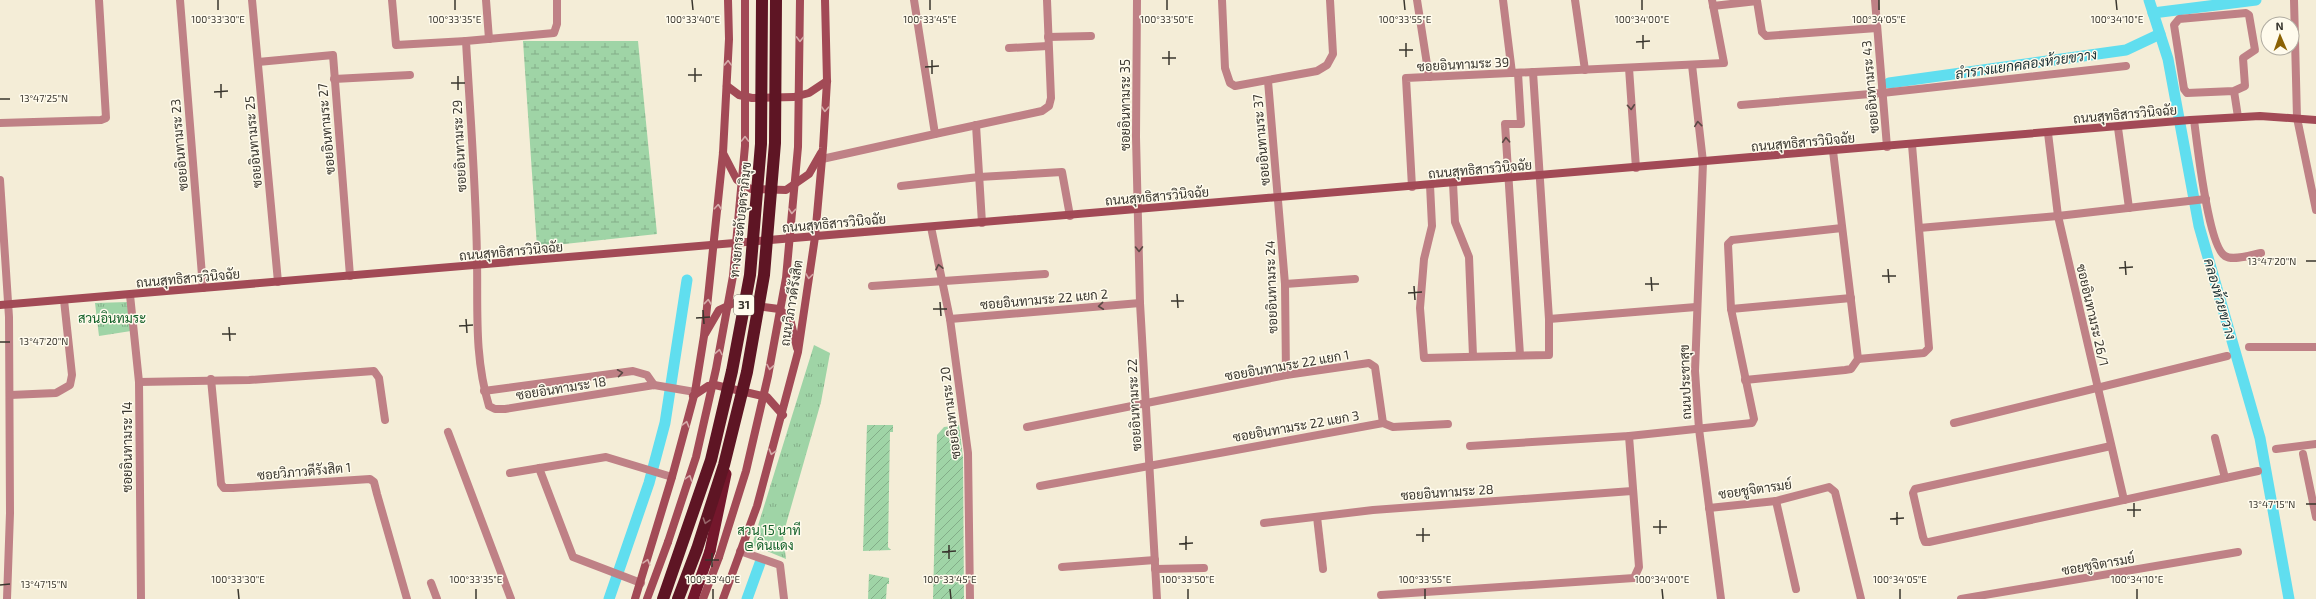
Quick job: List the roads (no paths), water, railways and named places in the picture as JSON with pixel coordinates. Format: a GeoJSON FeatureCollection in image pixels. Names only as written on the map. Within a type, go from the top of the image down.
{"type":"FeatureCollection","features":[{"type":"Feature","properties":{"kind":"highway","name":"ทางยกระดับอุตราภิมุข"},"geometry":{"type":"LineString","coordinates":[[663,599],[711,460],[732,371],[750,275],[761,144],[762,0]]}},
{"type":"Feature","properties":{"kind":"highway","name":"31"},"geometry":{"type":"LineString","coordinates":[[667,599],[686,548],[714,463],[736,373],[753,277],[765,146],[766,0]]}},
{"type":"Feature","properties":{"kind":"highway","name":"ทางยกระดับอุตราภิมุข"},"geometry":{"type":"LineString","coordinates":[[678,599],[697,549],[724,464],[747,372],[764,275],[774,143],[776,0]]}},
{"type":"Feature","properties":{"kind":"highway","name":"ถนนวิภาวดีรังสิต"},"geometry":{"type":"LineString","coordinates":[[693,599],[715,554],[727,466],[750,374],[768,278],[779,146],[780,0]]}},
{"type":"Feature","properties":{"kind":"main road"},"geometry":{"type":"LineString","coordinates":[[635,599],[672,477],[694,394],[704,336],[723,153],[727,86],[728,0]]}},
{"type":"Feature","properties":{"kind":"main road","name":"31"},"geometry":{"type":"LineString","coordinates":[[647,599],[696,458],[716,369],[732,276],[745,146],[745,0]]}},
{"type":"Feature","properties":{"kind":"main road","name":"31"},"geometry":{"type":"LineString","coordinates":[[703,599],[715,554],[746,471],[768,376],[786,278],[798,146],[800,0]]}},
{"type":"Feature","properties":{"kind":"main road","name":"ถนนวิภาวดีรังสิต"},"geometry":{"type":"LineString","coordinates":[[723,599],[757,506],[783,415],[798,352],[815,237],[823,148],[827,81],[825,0]]}},
{"type":"Feature","properties":{"kind":"main road"},"geometry":{"type":"LineString","coordinates":[[727,86],[739,95],[752,98],[794,97],[809,93],[827,81]]}},
{"type":"Feature","properties":{"kind":"main road","name":"ถนนสุทธิสารวินิจฉัย"},"geometry":{"type":"LineString","coordinates":[[3,305],[2048,134],[2192,120],[2238,117],[2298,118],[2316,120]]}},
{"type":"Feature","properties":{"kind":"main road"},"geometry":{"type":"LineString","coordinates":[[723,153],[737,180],[751,189],[786,190],[809,174],[823,148]]}},
{"type":"Feature","properties":{"kind":"main road"},"geometry":{"type":"LineString","coordinates":[[704,336],[719,310],[734,303],[780,309],[790,319],[798,352]]}},
{"type":"Feature","properties":{"kind":"main road"},"geometry":{"type":"LineString","coordinates":[[694,394],[708,386],[715,386],[767,397],[783,415]]}},
{"type":"Feature","properties":{"kind":"street"},"geometry":{"type":"LineString","coordinates":[[0,123],[101,120],[106,118],[99,0]]}},
{"type":"Feature","properties":{"kind":"street","name":"ซอยอินทามระ 23"},"geometry":{"type":"LineString","coordinates":[[180,0],[203,288]]}},
{"type":"Feature","properties":{"kind":"street","name":"ซอยอินทามระ 25"},"geometry":{"type":"LineString","coordinates":[[252,0],[278,282]]}},
{"type":"Feature","properties":{"kind":"street"},"geometry":{"type":"LineString","coordinates":[[392,0],[396,45],[466,41],[554,33],[557,24],[557,0]]}},
{"type":"Feature","properties":{"kind":"street"},"geometry":{"type":"LineString","coordinates":[[486,0],[489,39]]}},
{"type":"Feature","properties":{"kind":"street"},"geometry":{"type":"LineString","coordinates":[[914,0],[935,134]]}},
{"type":"Feature","properties":{"kind":"street"},"geometry":{"type":"LineString","coordinates":[[822,159],[1042,111],[1049,106],[1051,98],[1048,46],[1048,0]]}},
{"type":"Feature","properties":{"kind":"street","name":"ซอยอินทามระ 35"},"geometry":{"type":"LineString","coordinates":[[1138,0],[1138,210]]}},
{"type":"Feature","properties":{"kind":"street","name":"ซอยอินทามระ 37"},"geometry":{"type":"LineString","coordinates":[[1222,0],[1225,68],[1230,83],[1236,86],[1317,71],[1327,65],[1333,54],[1330,0]]}},
{"type":"Feature","properties":{"kind":"street"},"geometry":{"type":"LineString","coordinates":[[1417,0],[1429,77]]}},
{"type":"Feature","properties":{"kind":"street"},"geometry":{"type":"LineString","coordinates":[[1503,0],[1522,124],[1505,124],[1520,355]]}},
{"type":"Feature","properties":{"kind":"street"},"geometry":{"type":"LineString","coordinates":[[1575,0],[1585,70]]}},
{"type":"Feature","properties":{"kind":"street","name":"ซอยอินทามระ 43"},"geometry":{"type":"LineString","coordinates":[[1875,0],[1876,28],[1887,147]]}},
{"type":"Feature","properties":{"kind":"street"},"geometry":{"type":"LineString","coordinates":[[1713,3],[1757,2],[1762,32],[1766,36],[1876,28]]}},
{"type":"Feature","properties":{"kind":"street","name":"ซอยอินทามระ 39"},"geometry":{"type":"LineString","coordinates":[[1412,187],[1406,78],[1724,64],[1713,3]]}},
{"type":"Feature","properties":{"kind":"street"},"geometry":{"type":"LineString","coordinates":[[2294,3],[2298,118],[2316,210]]}},
{"type":"Feature","properties":{"kind":"street"},"geometry":{"type":"LineString","coordinates":[[2246,13],[2249,15],[2255,50],[2243,58],[2245,86],[2234,91],[2187,93],[2184,89],[2174,24],[2179,19],[2246,13]]}},
{"type":"Feature","properties":{"kind":"street"},"geometry":{"type":"LineString","coordinates":[[1048,37],[1091,36]]}},
{"type":"Feature","properties":{"kind":"street","name":"ซอยอินทามระ 29"},"geometry":{"type":"LineString","coordinates":[[466,41],[477,266]]}},
{"type":"Feature","properties":{"kind":"street"},"geometry":{"type":"LineString","coordinates":[[1009,48],[1048,46]]}},
{"type":"Feature","properties":{"kind":"street","name":"ซอยอินทามระ 27"},"geometry":{"type":"LineString","coordinates":[[258,62],[333,55],[350,276]]}},
{"type":"Feature","properties":{"kind":"street","name":"ถนนประชาสุข"},"geometry":{"type":"LineString","coordinates":[[1692,65],[1703,162],[1696,308],[1695,371],[1699,429],[1721,599]]}},
{"type":"Feature","properties":{"kind":"street"},"geometry":{"type":"LineString","coordinates":[[1742,105],[1882,93],[2126,66]]}},
{"type":"Feature","properties":{"kind":"street"},"geometry":{"type":"LineString","coordinates":[[1629,68],[1636,168]]}},
{"type":"Feature","properties":{"kind":"street"},"geometry":{"type":"LineString","coordinates":[[1430,185],[1432,226],[1424,259],[1420,308],[1424,356],[1426,358],[1549,355],[1549,319],[1533,72]]}},
{"type":"Feature","properties":{"kind":"street"},"geometry":{"type":"LineString","coordinates":[[334,79],[410,75]]}},
{"type":"Feature","properties":{"kind":"street","name":"ซอยอินทามระ 37"},"geometry":{"type":"LineString","coordinates":[[1268,81],[1278,198]]}},
{"type":"Feature","properties":{"kind":"street"},"geometry":{"type":"LineString","coordinates":[[2234,91],[2238,117]]}},
{"type":"Feature","properties":{"kind":"street"},"geometry":{"type":"LineString","coordinates":[[2192,120],[2203,200],[2220,251],[2225,256],[2240,257],[2261,253]]}},
{"type":"Feature","properties":{"kind":"street"},"geometry":{"type":"LineString","coordinates":[[976,125],[982,223]]}},
{"type":"Feature","properties":{"kind":"street"},"geometry":{"type":"LineString","coordinates":[[2118,128],[2129,208]]}},
{"type":"Feature","properties":{"kind":"street","name":"ซอยอินทามระ 26/1"},"geometry":{"type":"LineString","coordinates":[[2048,134],[2058,216],[2110,446],[2124,500]]}},
{"type":"Feature","properties":{"kind":"street"},"geometry":{"type":"LineString","coordinates":[[1858,359],[1924,353],[1929,348],[1912,145]]}},
{"type":"Feature","properties":{"kind":"street"},"geometry":{"type":"LineString","coordinates":[[1745,380],[1851,369],[1858,359],[1834,152]]}},
{"type":"Feature","properties":{"kind":"street"},"geometry":{"type":"LineString","coordinates":[[901,186],[979,177],[1062,172],[1070,216]]}},
{"type":"Feature","properties":{"kind":"street"},"geometry":{"type":"LineString","coordinates":[[0,180],[3,305],[9,317],[10,513],[7,599]]}},
{"type":"Feature","properties":{"kind":"street"},"geometry":{"type":"LineString","coordinates":[[1453,184],[1455,222],[1468,257],[1472,356]]}},
{"type":"Feature","properties":{"kind":"street","name":"ซอยอินทามระ 24"},"geometry":{"type":"LineString","coordinates":[[1278,198],[1285,284],[1286,375]]}},
{"type":"Feature","properties":{"kind":"street"},"geometry":{"type":"LineString","coordinates":[[1919,228],[2058,216],[2203,200]]}},
{"type":"Feature","properties":{"kind":"street","name":"ซอยอินทามระ 22"},"geometry":{"type":"LineString","coordinates":[[1138,210],[1140,303],[1157,599]]}},
{"type":"Feature","properties":{"kind":"street","name":"ซอยอินทามระ 20"},"geometry":{"type":"LineString","coordinates":[[931,227],[950,319],[968,453],[970,599]]}},
{"type":"Feature","properties":{"kind":"street"},"geometry":{"type":"LineString","coordinates":[[1470,446],[1629,436],[1752,423],[1754,419],[1731,309],[1729,242],[1842,228]]}},
{"type":"Feature","properties":{"kind":"street","name":"ซอยอินทามระ 18"},"geometry":{"type":"LineString","coordinates":[[477,266],[477,346],[484,391],[489,406],[495,409],[505,409],[654,385],[694,394]]}},
{"type":"Feature","properties":{"kind":"street"},"geometry":{"type":"LineString","coordinates":[[872,286],[1045,274]]}},
{"type":"Feature","properties":{"kind":"street"},"geometry":{"type":"LineString","coordinates":[[1285,284],[1355,279]]}},
{"type":"Feature","properties":{"kind":"street","name":"ซอยอินทามระ 14"},"geometry":{"type":"LineString","coordinates":[[130,294],[139,382],[141,599]]}},
{"type":"Feature","properties":{"kind":"street"},"geometry":{"type":"LineString","coordinates":[[1731,309],[1851,298]]}},
{"type":"Feature","properties":{"kind":"street"},"geometry":{"type":"LineString","coordinates":[[10,395],[56,393],[70,385],[72,375],[64,300]]}},
{"type":"Feature","properties":{"kind":"street","name":"ซอยอินทามระ 22 แยก 2"},"geometry":{"type":"LineString","coordinates":[[950,319],[1140,303]]}},
{"type":"Feature","properties":{"kind":"street"},"geometry":{"type":"LineString","coordinates":[[1549,319],[1696,308]]}},
{"type":"Feature","properties":{"kind":"street"},"geometry":{"type":"LineString","coordinates":[[2249,347],[2316,347]]}},
{"type":"Feature","properties":{"kind":"street"},"geometry":{"type":"LineString","coordinates":[[1954,423],[2227,356]]}},
{"type":"Feature","properties":{"kind":"street","name":"ซอยอินทามระ 22 แยก 1"},"geometry":{"type":"LineString","coordinates":[[1027,427],[1286,375],[1372,364],[1375,367],[1383,423]]}},
{"type":"Feature","properties":{"kind":"street"},"geometry":{"type":"LineString","coordinates":[[139,382],[249,380],[374,371],[379,378],[385,420]]}},
{"type":"Feature","properties":{"kind":"street","name":"ซอยอินทามระ 18"},"geometry":{"type":"LineString","coordinates":[[484,391],[633,371],[647,375],[654,385]]}},
{"type":"Feature","properties":{"kind":"street","name":"ซอยวิภาวดีรังสิต 1"},"geometry":{"type":"LineString","coordinates":[[211,380],[221,484],[224,488],[370,479],[374,482],[378,494],[406,599]]}},
{"type":"Feature","properties":{"kind":"street","name":"ซอยอินทามระ 22 แยก 3"},"geometry":{"type":"LineString","coordinates":[[1040,486],[1383,423],[1393,427],[1448,424]]}},
{"type":"Feature","properties":{"kind":"street"},"geometry":{"type":"LineString","coordinates":[[448,432],[511,599]]}},
{"type":"Feature","properties":{"kind":"street"},"geometry":{"type":"LineString","coordinates":[[1381,595],[1634,578],[1639,567],[1629,436]]}},
{"type":"Feature","properties":{"kind":"street"},"geometry":{"type":"LineString","coordinates":[[2215,438],[2225,478]]}},
{"type":"Feature","properties":{"kind":"street"},"geometry":{"type":"LineString","coordinates":[[2276,449],[2316,444]]}},
{"type":"Feature","properties":{"kind":"street"},"geometry":{"type":"LineString","coordinates":[[2110,446],[1916,489],[1913,493],[1925,542],[2258,471]]}},
{"type":"Feature","properties":{"kind":"street"},"geometry":{"type":"LineString","coordinates":[[2302,454],[2316,517]]}},
{"type":"Feature","properties":{"kind":"street"},"geometry":{"type":"LineString","coordinates":[[510,473],[601,458],[672,477]]}},
{"type":"Feature","properties":{"kind":"street"},"geometry":{"type":"LineString","coordinates":[[539,468],[570,553],[573,557],[641,583]]}},
{"type":"Feature","properties":{"kind":"street","name":"ซอยชูจิตารมย์"},"geometry":{"type":"LineString","coordinates":[[1709,508],[1776,501],[1829,487],[1832,488],[1835,492],[1861,599]]}},
{"type":"Feature","properties":{"kind":"street","name":"ซอยอินทามระ 28"},"geometry":{"type":"LineString","coordinates":[[1264,523],[1373,510],[1632,491]]}},
{"type":"Feature","properties":{"kind":"street"},"geometry":{"type":"LineString","coordinates":[[1776,501],[1796,589]]}},
{"type":"Feature","properties":{"kind":"street"},"geometry":{"type":"LineString","coordinates":[[1317,517],[1323,570]]}},
{"type":"Feature","properties":{"kind":"street"},"geometry":{"type":"LineString","coordinates":[[740,551],[780,565],[784,599]]}},
{"type":"Feature","properties":{"kind":"street","name":"ซอยชูจิตารมย์"},"geometry":{"type":"LineString","coordinates":[[1962,599],[2238,552]]}},
{"type":"Feature","properties":{"kind":"street"},"geometry":{"type":"LineString","coordinates":[[1062,567],[1155,564],[1204,568]]}},
{"type":"Feature","properties":{"kind":"street"},"geometry":{"type":"LineString","coordinates":[[431,583],[437,599]]}},
{"type":"Feature","properties":{"kind":"waterway","name":"คลองห้วยขวาง"},"geometry":{"type":"LineString","coordinates":[[2149,0],[2168,59],[2199,226],[2260,438],[2289,599]]}},
{"type":"Feature","properties":{"kind":"waterway"},"geometry":{"type":"LineString","coordinates":[[2153,13],[2256,0]]}},
{"type":"Feature","properties":{"kind":"waterway","name":"ลำรางแยกคลองห้วยขวาง"},"geometry":{"type":"LineString","coordinates":[[1889,83],[2126,50],[2160,34]]}},
{"type":"Feature","properties":{"kind":"waterway"},"geometry":{"type":"LineString","coordinates":[[609,599],[649,483],[665,423],[687,280]]}},
{"type":"Feature","properties":{"kind":"waterway"},"geometry":{"type":"LineString","coordinates":[[747,599],[760,563]]}},
{"type":"Feature","properties":{"kind":"park label","name":"สวนอินทมระ"},"geometry":{"type":"Point","coordinates":[112,318]}},
{"type":"Feature","properties":{"kind":"park label","name":"สวน 15 นาที @ ดินแดง"},"geometry":{"type":"Point","coordinates":[769,538]}}]}
